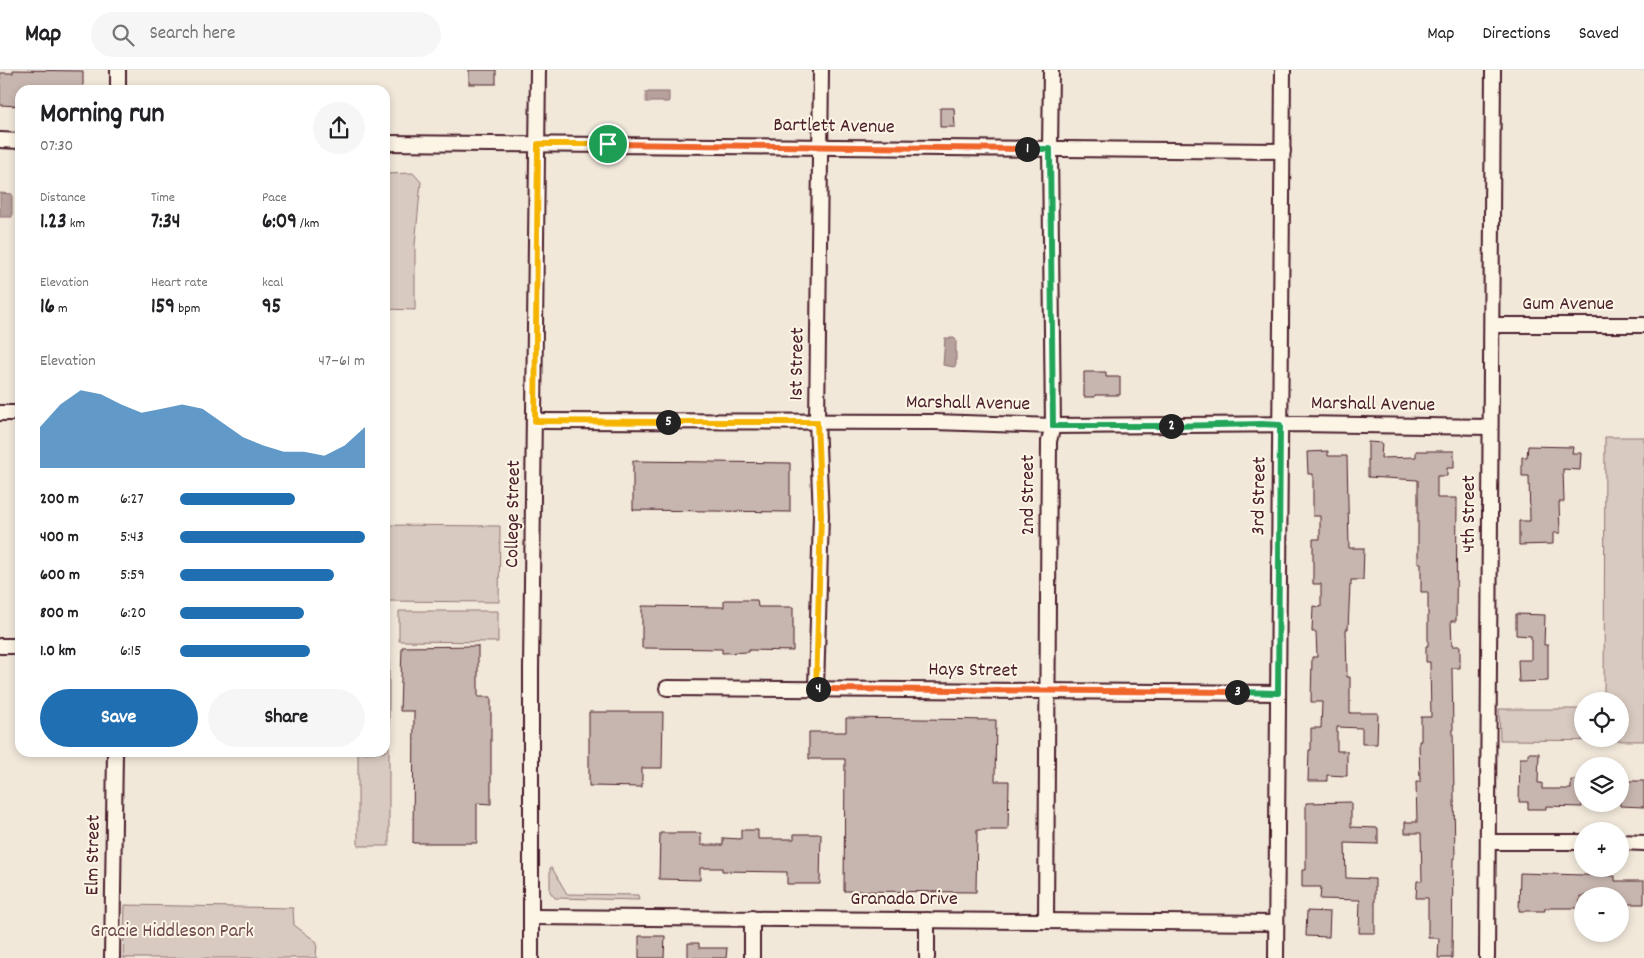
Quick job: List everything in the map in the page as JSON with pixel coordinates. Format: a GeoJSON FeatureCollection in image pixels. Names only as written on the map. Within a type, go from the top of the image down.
{"type":"FeatureCollection","features":[{"type":"Feature","properties":{"kind":"street"},"geometry":{"type":"LineString","coordinates":[[118,70],[118,85]]}},
{"type":"Feature","properties":{"kind":"street","name":"College Street"},"geometry":{"type":"LineString","coordinates":[[531,958],[538,70]]}},
{"type":"Feature","properties":{"kind":"street","name":"1st Street"},"geometry":{"type":"LineString","coordinates":[[816,689],[821,515],[817,422],[821,70]]}},
{"type":"Feature","properties":{"kind":"street","name":"2nd Street"},"geometry":{"type":"LineString","coordinates":[[1046,921],[1049,441],[1053,426],[1051,70]]}},
{"type":"Feature","properties":{"kind":"street","name":"3rd Street"},"geometry":{"type":"LineString","coordinates":[[1276,958],[1283,70]]}},
{"type":"Feature","properties":{"kind":"street","name":"4th Street"},"geometry":{"type":"LineString","coordinates":[[1487,958],[1493,70]]}},
{"type":"Feature","properties":{"kind":"street"},"geometry":{"type":"LineString","coordinates":[[0,140],[15,141]]}},
{"type":"Feature","properties":{"kind":"street","name":"Bartlett Avenue"},"geometry":{"type":"LineString","coordinates":[[390,142],[1283,151]]}},
{"type":"Feature","properties":{"kind":"street","name":"Gum Avenue"},"geometry":{"type":"LineString","coordinates":[[1492,325],[1644,325]]}},
{"type":"Feature","properties":{"kind":"street"},"geometry":{"type":"LineString","coordinates":[[0,413],[15,413]]}},
{"type":"Feature","properties":{"kind":"street","name":"Marshall Avenue"},"geometry":{"type":"LineString","coordinates":[[535,421],[934,422],[1053,426],[1298,424],[1490,427]]}},
{"type":"Feature","properties":{"kind":"street"},"geometry":{"type":"LineString","coordinates":[[0,646],[15,646]]}},
{"type":"Feature","properties":{"kind":"street","name":"Hays Street"},"geometry":{"type":"LineString","coordinates":[[667,688],[1278,693]]}},
{"type":"Feature","properties":{"kind":"street","name":"Elm Street"},"geometry":{"type":"LineString","coordinates":[[112,958],[115,757]]}},
{"type":"Feature","properties":{"kind":"street"},"geometry":{"type":"LineString","coordinates":[[1488,842],[1574,842]]}},
{"type":"Feature","properties":{"kind":"street"},"geometry":{"type":"LineString","coordinates":[[1629,842],[1644,843]]}},
{"type":"Feature","properties":{"kind":"street","name":"Granada Drive"},"geometry":{"type":"LineString","coordinates":[[532,917],[1276,923]]}},
{"type":"Feature","properties":{"kind":"street"},"geometry":{"type":"LineString","coordinates":[[752,918],[752,958]]}},
{"type":"Feature","properties":{"kind":"street"},"geometry":{"type":"LineString","coordinates":[[927,920],[927,958]]}},
{"type":"Feature","properties":{"kind":"green space"},"geometry":{"type":"Polygon","coordinates":[[[413,173],[421,182],[415,245],[415,310],[390,309],[390,174],[413,173]]]}},
{"type":"Feature","properties":{"kind":"green space"},"geometry":{"type":"Polygon","coordinates":[[[1605,437],[1644,437],[1644,741],[1629,741],[1629,692],[1604,692],[1605,437]]]}},
{"type":"Feature","properties":{"kind":"green space"},"geometry":{"type":"Polygon","coordinates":[[[390,525],[500,526],[499,602],[390,601],[390,525]]]}},
{"type":"Feature","properties":{"kind":"green space"},"geometry":{"type":"Polygon","coordinates":[[[399,611],[498,611],[498,642],[399,641],[399,611]]]}},
{"type":"Feature","properties":{"kind":"green space"},"geometry":{"type":"Polygon","coordinates":[[[1499,709],[1574,709],[1574,741],[1500,740],[1499,709]]]}},
{"type":"Feature","properties":{"kind":"green space"},"geometry":{"type":"Polygon","coordinates":[[[358,757],[389,757],[389,846],[358,846],[358,757]]]}},
{"type":"Feature","properties":{"kind":"green space"},"geometry":{"type":"Polygon","coordinates":[[[550,868],[552,868],[567,894],[638,895],[639,900],[555,898],[550,892],[550,868]]]}},
{"type":"Feature","properties":{"kind":"green space","name":"Gracie Hiddleson Park"},"geometry":{"type":"Polygon","coordinates":[[[125,905],[293,908],[294,925],[317,942],[316,958],[123,958],[125,905]]]}},
{"type":"Feature","properties":{"kind":"shaded area"},"geometry":{"type":"Polygon","coordinates":[[[646,92],[669,92],[669,102],[646,102],[646,92]]]}},
{"type":"Feature","properties":{"kind":"shaded area"},"geometry":{"type":"Polygon","coordinates":[[[0,193],[12,194],[12,217],[0,217],[0,193]]]}},
{"type":"Feature","properties":{"kind":"shaded area"},"geometry":{"type":"Polygon","coordinates":[[[945,338],[954,338],[956,340],[956,365],[954,367],[943,365],[945,338]]]}},
{"type":"Feature","properties":{"kind":"building"},"geometry":{"type":"Polygon","coordinates":[[[13,70],[83,71],[83,85],[15,85],[15,106],[0,105],[0,73],[13,73],[13,70]]]}},
{"type":"Feature","properties":{"kind":"building"},"geometry":{"type":"Polygon","coordinates":[[[469,70],[496,70],[496,84],[469,84],[469,70]]]}},
{"type":"Feature","properties":{"kind":"building"},"geometry":{"type":"Polygon","coordinates":[[[940,108],[954,108],[955,127],[940,127],[940,108]]]}},
{"type":"Feature","properties":{"kind":"building"},"geometry":{"type":"Polygon","coordinates":[[[1084,372],[1106,372],[1106,377],[1120,377],[1120,395],[1084,397],[1084,372]]]}},
{"type":"Feature","properties":{"kind":"building"},"geometry":{"type":"Polygon","coordinates":[[[1368,442],[1382,443],[1381,458],[1416,457],[1416,451],[1454,451],[1454,468],[1447,468],[1447,476],[1437,476],[1437,498],[1457,498],[1456,621],[1451,621],[1452,646],[1460,646],[1460,668],[1452,668],[1455,858],[1453,858],[1452,958],[1438,958],[1439,938],[1428,938],[1428,898],[1416,898],[1417,881],[1422,881],[1421,833],[1405,833],[1405,822],[1417,822],[1416,782],[1420,782],[1419,741],[1421,741],[1421,717],[1431,717],[1430,662],[1426,662],[1426,646],[1428,646],[1428,592],[1421,592],[1421,563],[1418,563],[1418,480],[1368,477],[1368,442]]]}},
{"type":"Feature","properties":{"kind":"building"},"geometry":{"type":"Polygon","coordinates":[[[1528,446],[1573,447],[1572,453],[1581,453],[1580,470],[1563,469],[1564,502],[1559,502],[1560,533],[1553,533],[1553,544],[1519,545],[1519,521],[1530,521],[1529,476],[1522,476],[1522,457],[1527,457],[1528,446]]]}},
{"type":"Feature","properties":{"kind":"building"},"geometry":{"type":"Polygon","coordinates":[[[1328,451],[1328,456],[1347,456],[1349,548],[1364,548],[1363,580],[1351,580],[1348,629],[1346,629],[1347,677],[1350,677],[1350,713],[1378,713],[1377,744],[1362,744],[1362,728],[1337,727],[1337,751],[1347,751],[1347,776],[1327,775],[1327,781],[1308,781],[1311,728],[1321,728],[1322,702],[1311,702],[1312,657],[1317,657],[1316,632],[1312,632],[1313,606],[1321,607],[1321,584],[1313,584],[1313,539],[1320,539],[1320,516],[1313,516],[1313,474],[1308,474],[1307,452],[1328,451]]]}},
{"type":"Feature","properties":{"kind":"building"},"geometry":{"type":"Polygon","coordinates":[[[633,461],[790,463],[790,512],[633,510],[633,461]]]}},
{"type":"Feature","properties":{"kind":"building"},"geometry":{"type":"Polygon","coordinates":[[[724,600],[757,600],[758,607],[793,607],[793,651],[749,650],[749,652],[722,653],[722,649],[642,648],[642,606],[724,607],[724,600]]]}},
{"type":"Feature","properties":{"kind":"building"},"geometry":{"type":"Polygon","coordinates":[[[1516,614],[1545,615],[1544,645],[1548,645],[1548,681],[1519,682],[1518,660],[1531,660],[1531,636],[1516,635],[1516,614]]]}},
{"type":"Feature","properties":{"kind":"building"},"geometry":{"type":"Polygon","coordinates":[[[478,646],[478,697],[491,697],[491,804],[477,803],[477,843],[413,843],[414,711],[400,711],[402,647],[478,646]]]}},
{"type":"Feature","properties":{"kind":"building"},"geometry":{"type":"Polygon","coordinates":[[[589,712],[663,712],[662,768],[642,768],[642,787],[589,786],[589,712]]]}},
{"type":"Feature","properties":{"kind":"building"},"geometry":{"type":"Polygon","coordinates":[[[846,718],[996,720],[995,781],[1009,781],[1008,830],[977,830],[976,892],[844,891],[845,759],[809,759],[809,732],[846,732],[846,718]]]}},
{"type":"Feature","properties":{"kind":"building"},"geometry":{"type":"Polygon","coordinates":[[[1528,753],[1539,753],[1538,783],[1542,783],[1542,789],[1571,789],[1571,780],[1574,780],[1574,807],[1546,806],[1546,809],[1528,809],[1528,802],[1519,802],[1520,758],[1528,758],[1528,753]]]}},
{"type":"Feature","properties":{"kind":"building"},"geometry":{"type":"Polygon","coordinates":[[[1629,781],[1644,781],[1644,807],[1629,806],[1629,781]]]}},
{"type":"Feature","properties":{"kind":"building"},"geometry":{"type":"Polygon","coordinates":[[[1351,802],[1351,827],[1378,828],[1378,844],[1345,843],[1346,878],[1375,879],[1375,933],[1359,933],[1360,900],[1320,899],[1321,887],[1302,887],[1302,870],[1306,870],[1306,803],[1351,802]]]}},
{"type":"Feature","properties":{"kind":"building"},"geometry":{"type":"Polygon","coordinates":[[[741,830],[758,830],[758,839],[794,839],[794,834],[821,834],[820,884],[787,884],[787,872],[722,871],[722,868],[700,868],[700,880],[659,879],[660,833],[701,833],[701,845],[723,845],[723,838],[741,839],[741,830]]]}},
{"type":"Feature","properties":{"kind":"building"},"geometry":{"type":"Polygon","coordinates":[[[1520,873],[1574,875],[1574,877],[1615,877],[1615,881],[1644,881],[1644,904],[1629,904],[1629,887],[1574,887],[1574,908],[1545,908],[1545,911],[1519,911],[1520,873]]]}},
{"type":"Feature","properties":{"kind":"building"},"geometry":{"type":"Polygon","coordinates":[[[1307,911],[1330,912],[1329,937],[1306,936],[1307,911]]]}},
{"type":"Feature","properties":{"kind":"building"},"geometry":{"type":"Polygon","coordinates":[[[639,936],[665,936],[664,958],[639,958],[639,936]]]}},
{"type":"Feature","properties":{"kind":"building"},"geometry":{"type":"Polygon","coordinates":[[[688,943],[699,943],[699,948],[727,948],[726,958],[688,958],[688,943]]]}},
{"type":"Feature","properties":{"kind":"route"},"geometry":{"type":"LineString","coordinates":[[538,144],[608,144],[1050,149],[1053,426],[1280,425],[1278,693],[816,689],[821,515],[817,422],[535,421],[538,144]]}}]}
